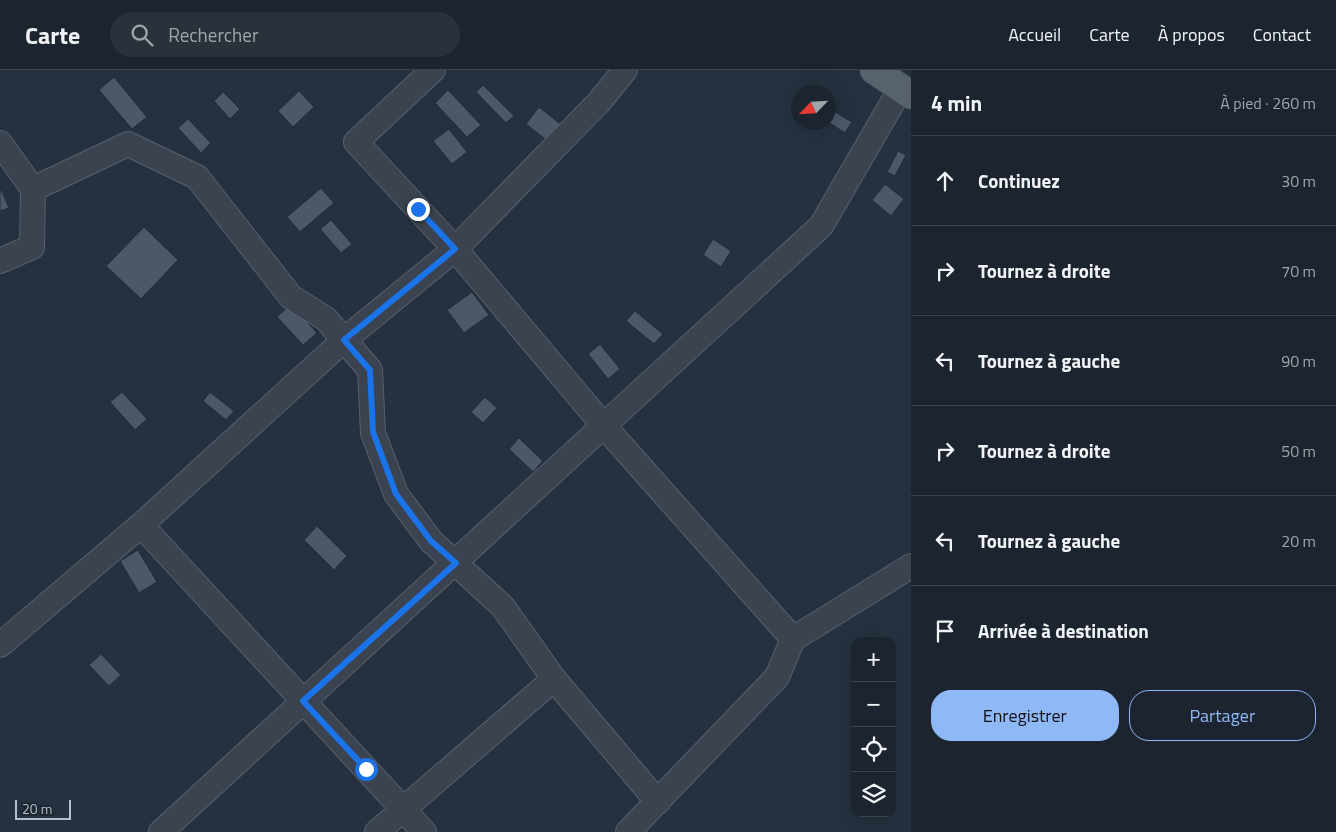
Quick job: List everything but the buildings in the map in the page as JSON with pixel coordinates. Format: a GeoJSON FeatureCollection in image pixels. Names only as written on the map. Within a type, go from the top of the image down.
{"type":"FeatureCollection","features":[{"type":"Feature","properties":{"kind":"main road"},"geometry":{"type":"LineString","coordinates":[[874,70],[906,91]]}},
{"type":"Feature","properties":{"kind":"street"},"geometry":{"type":"LineString","coordinates":[[433,70],[356,142],[455,249],[604,426],[793,639]]}},
{"type":"Feature","properties":{"kind":"street"},"geometry":{"type":"LineString","coordinates":[[0,644],[141,525],[344,340],[455,249],[599,102],[625,70]]}},
{"type":"Feature","properties":{"kind":"street"},"geometry":{"type":"LineString","coordinates":[[161,832],[821,226],[906,91]]}},
{"type":"Feature","properties":{"kind":"street"},"geometry":{"type":"LineString","coordinates":[[0,143],[33,189],[32,247],[0,260]]}},
{"type":"Feature","properties":{"kind":"street"},"geometry":{"type":"LineString","coordinates":[[33,189],[128,144],[197,177],[291,297],[326,319],[370,370],[373,432],[396,494],[431,541],[503,607],[554,679],[658,802]]}},
{"type":"Feature","properties":{"kind":"street"},"geometry":{"type":"LineString","coordinates":[[141,525],[424,832]]}},
{"type":"Feature","properties":{"kind":"street"},"geometry":{"type":"LineString","coordinates":[[628,832],[777,677],[793,639],[910,567]]}},
{"type":"Feature","properties":{"kind":"street"},"geometry":{"type":"LineString","coordinates":[[377,832],[554,679]]}},
{"type":"Feature","properties":{"kind":"route"},"geometry":{"type":"LineString","coordinates":[[366,769],[303,701],[456,563],[431,541],[396,494],[373,432],[370,370],[344,340],[455,249],[418,209]]}}]}
